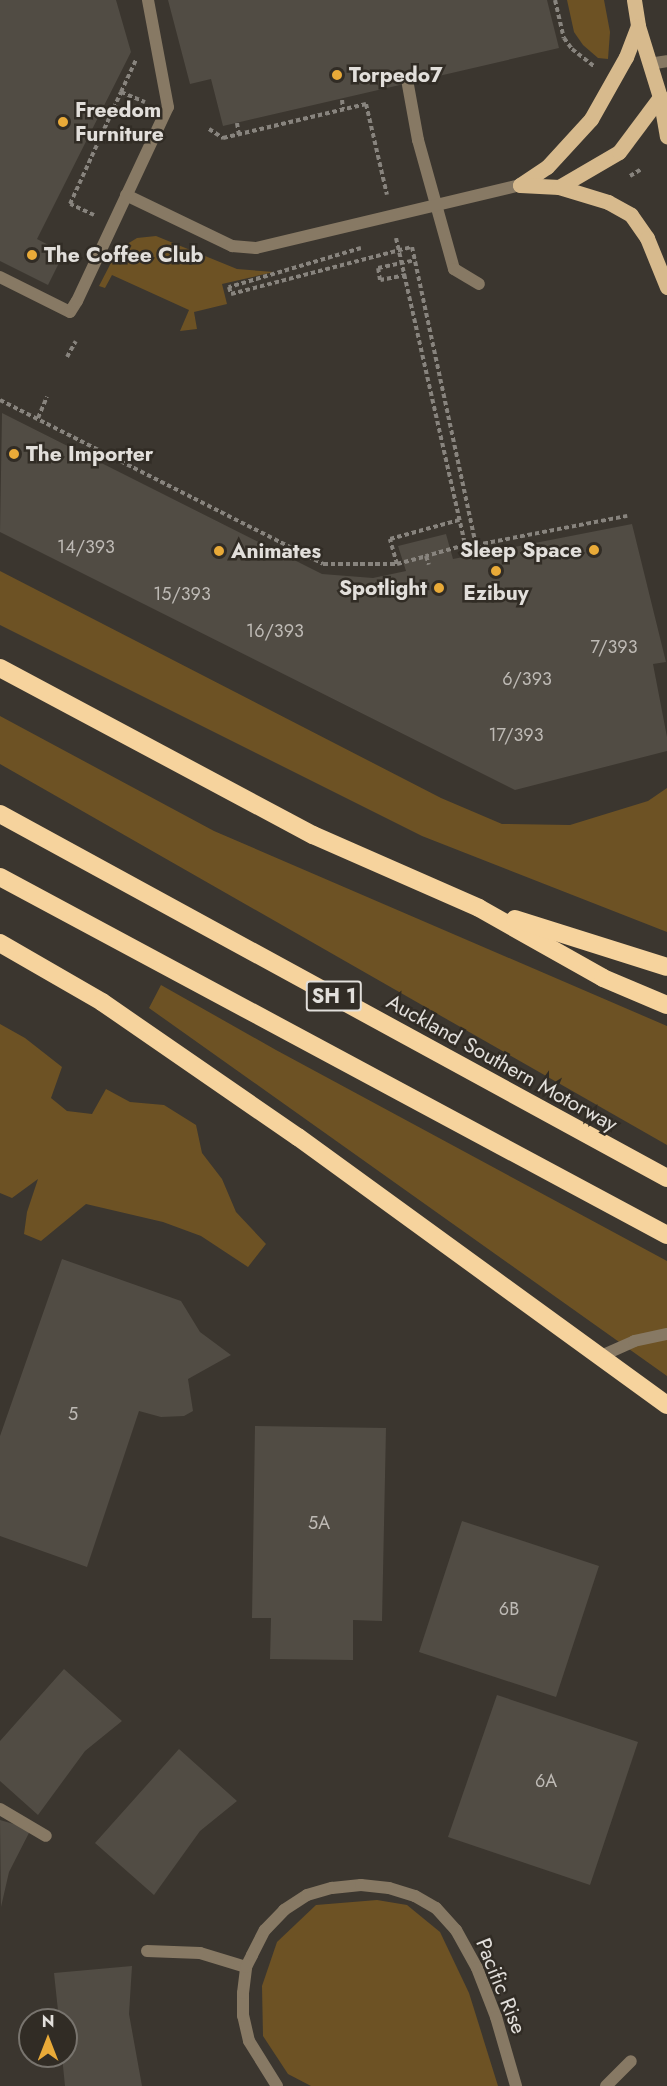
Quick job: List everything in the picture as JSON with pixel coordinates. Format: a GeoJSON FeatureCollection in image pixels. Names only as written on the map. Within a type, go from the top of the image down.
{"type":"FeatureCollection","features":[{"type":"Feature","properties":{"kind":"highway"},"geometry":{"type":"LineString","coordinates":[[0,669],[313,835],[478,908],[603,978],[667,1005]]}},
{"type":"Feature","properties":{"kind":"highway","name":"Auckland Southern Motorway"},"geometry":{"type":"LineString","coordinates":[[0,814],[667,1178]]}},
{"type":"Feature","properties":{"kind":"highway","name":"SH 1"},"geometry":{"type":"LineString","coordinates":[[0,877],[667,1235]]}},
{"type":"Feature","properties":{"kind":"highway"},"geometry":{"type":"LineString","coordinates":[[478,908],[667,968]]}},
{"type":"Feature","properties":{"kind":"highway"},"geometry":{"type":"LineString","coordinates":[[0,943],[102,1002],[249,1103],[602,1356],[667,1406]]}},
{"type":"Feature","properties":{"kind":"main road"},"geometry":{"type":"LineString","coordinates":[[634,0],[638,26],[649,64],[663,97],[667,136]]}},
{"type":"Feature","properties":{"kind":"main road"},"geometry":{"type":"LineString","coordinates":[[520,185],[547,167],[591,119],[626,57],[638,26]]}},
{"type":"Feature","properties":{"kind":"main road"},"geometry":{"type":"LineString","coordinates":[[559,187],[619,152],[663,97]]}},
{"type":"Feature","properties":{"kind":"main road"},"geometry":{"type":"LineString","coordinates":[[520,185],[559,187],[608,202],[631,215],[647,238],[667,287]]}},
{"type":"Feature","properties":{"kind":"street"},"geometry":{"type":"LineString","coordinates":[[0,277],[70,312],[168,107],[148,0]]}},
{"type":"Feature","properties":{"kind":"street"},"geometry":{"type":"LineString","coordinates":[[649,64],[667,61]]}},
{"type":"Feature","properties":{"kind":"street"},"geometry":{"type":"LineString","coordinates":[[408,85],[418,140],[454,269],[478,284]]}},
{"type":"Feature","properties":{"kind":"street"},"geometry":{"type":"LineString","coordinates":[[126,195],[232,246],[256,248],[520,185]]}},
{"type":"Feature","properties":{"kind":"street"},"geometry":{"type":"LineString","coordinates":[[602,1356],[634,1341],[667,1334]]}},
{"type":"Feature","properties":{"kind":"street"},"geometry":{"type":"LineString","coordinates":[[0,1809],[46,1836]]}},
{"type":"Feature","properties":{"kind":"street","name":"Pacific Rise"},"geometry":{"type":"LineString","coordinates":[[277,2086],[249,2041],[243,2016],[246,1968],[265,1930],[284,1910],[307,1895],[333,1888],[362,1886],[389,1888],[415,1896],[436,1908],[456,1930],[477,1968],[496,2017],[516,2086]]}},
{"type":"Feature","properties":{"kind":"street"},"geometry":{"type":"LineString","coordinates":[[147,1951],[200,1953],[246,1968]]}},
{"type":"Feature","properties":{"kind":"street"},"geometry":{"type":"LineString","coordinates":[[606,2086],[631,2061]]}},
{"type":"Feature","properties":{"kind":"path"},"geometry":{"type":"LineString","coordinates":[[555,0],[564,38],[572,49],[594,64],[597,72]]}},
{"type":"Feature","properties":{"kind":"path"},"geometry":{"type":"LineString","coordinates":[[89,224],[94,214],[70,204],[133,65]]}},
{"type":"Feature","properties":{"kind":"path"},"geometry":{"type":"LineString","coordinates":[[121,93],[145,102]]}},
{"type":"Feature","properties":{"kind":"path"},"geometry":{"type":"LineString","coordinates":[[342,100],[343,109]]}},
{"type":"Feature","properties":{"kind":"path"},"geometry":{"type":"LineString","coordinates":[[209,129],[223,138],[366,104],[385,183]]}},
{"type":"Feature","properties":{"kind":"path"},"geometry":{"type":"LineString","coordinates":[[237,123],[239,135]]}},
{"type":"Feature","properties":{"kind":"path"},"geometry":{"type":"LineString","coordinates":[[385,241],[396,238]]}},
{"type":"Feature","properties":{"kind":"path"},"geometry":{"type":"LineString","coordinates":[[363,248],[229,287],[231,294],[412,247],[476,545],[627,516]]}},
{"type":"Feature","properties":{"kind":"path"},"geometry":{"type":"LineString","coordinates":[[406,275],[380,280],[378,268],[415,260]]}},
{"type":"Feature","properties":{"kind":"path"},"geometry":{"type":"LineString","coordinates":[[0,400],[323,564],[397,564],[465,544],[404,266]]}},
{"type":"Feature","properties":{"kind":"path"},"geometry":{"type":"LineString","coordinates":[[67,357],[76,341]]}},
{"type":"Feature","properties":{"kind":"path"},"geometry":{"type":"LineString","coordinates":[[38,418],[47,397]]}},
{"type":"Feature","properties":{"kind":"path"},"geometry":{"type":"LineString","coordinates":[[397,564],[390,539],[459,520]]}},
{"type":"Feature","properties":{"kind":"path"},"geometry":{"type":"LineString","coordinates":[[426,556],[429,565]]}},
{"type":"Feature","properties":{"kind":"shaded area"},"geometry":{"type":"Polygon","coordinates":[[[567,0],[604,0],[610,32],[608,59],[598,58],[583,45],[574,32],[567,0]]]}},
{"type":"Feature","properties":{"kind":"shaded area"},"geometry":{"type":"Polygon","coordinates":[[[156,236],[237,269],[274,272],[222,284],[227,304],[194,312],[197,329],[180,331],[189,310],[112,275],[105,288],[99,286],[115,255],[124,246],[137,238],[156,236]]]}},
{"type":"Feature","properties":{"kind":"shaded area"},"geometry":{"type":"Polygon","coordinates":[[[0,571],[441,798],[502,824],[570,825],[648,801],[667,788],[667,932],[422,836],[0,625],[0,571]]]}},
{"type":"Feature","properties":{"kind":"shaded area"},"geometry":{"type":"Polygon","coordinates":[[[0,716],[214,831],[667,1026],[667,1145],[0,764],[0,716]]]}},
{"type":"Feature","properties":{"kind":"shaded area"},"geometry":{"type":"Polygon","coordinates":[[[161,985],[276,1050],[667,1261],[667,1376],[149,1008],[161,985]]]}},
{"type":"Feature","properties":{"kind":"shaded area"},"geometry":{"type":"Polygon","coordinates":[[[0,1024],[25,1038],[62,1067],[51,1098],[67,1111],[92,1114],[106,1089],[130,1102],[164,1105],[196,1125],[202,1153],[222,1179],[236,1212],[266,1244],[248,1267],[201,1236],[163,1222],[86,1204],[41,1241],[24,1234],[27,1212],[38,1179],[12,1198],[0,1193],[0,1024]]]}},
{"type":"Feature","properties":{"kind":"shaded area"},"geometry":{"type":"Polygon","coordinates":[[[377,1900],[407,1905],[440,1932],[469,1993],[498,2086],[311,2086],[288,2074],[263,2036],[262,1986],[277,1942],[316,1905],[377,1900]]]}},
{"type":"Feature","properties":{"kind":"building"},"geometry":{"type":"Polygon","coordinates":[[[0,0],[116,0],[131,52],[37,239],[64,253],[48,285],[0,261],[0,0]]]}},
{"type":"Feature","properties":{"kind":"building"},"geometry":{"type":"Polygon","coordinates":[[[168,0],[547,0],[559,48],[223,126],[211,79],[190,84],[168,0]]]}},
{"type":"Feature","properties":{"kind":"building"},"geometry":{"type":"Polygon","coordinates":[[[2,413],[322,574],[373,578],[406,571],[398,546],[446,534],[453,559],[632,524],[666,662],[653,664],[667,737],[667,751],[515,790],[0,532],[2,413]]]}},
{"type":"Feature","properties":{"kind":"building"},"geometry":{"type":"Polygon","coordinates":[[[62,1259],[181,1301],[200,1332],[231,1355],[188,1379],[193,1411],[184,1416],[161,1417],[139,1411],[87,1567],[0,1536],[0,1436],[62,1259]]]}},
{"type":"Feature","properties":{"kind":"building"},"geometry":{"type":"Polygon","coordinates":[[[255,1426],[386,1428],[382,1621],[353,1620],[353,1660],[270,1659],[271,1618],[252,1618],[255,1426]]]}},
{"type":"Feature","properties":{"kind":"building"},"geometry":{"type":"Polygon","coordinates":[[[462,1521],[599,1566],[556,1697],[419,1652],[462,1521]]]}},
{"type":"Feature","properties":{"kind":"building"},"geometry":{"type":"Polygon","coordinates":[[[64,1669],[122,1721],[85,1751],[38,1815],[0,1781],[0,1741],[64,1669]]]}},
{"type":"Feature","properties":{"kind":"building"},"geometry":{"type":"Polygon","coordinates":[[[497,1695],[638,1742],[590,1885],[448,1837],[497,1695]]]}},
{"type":"Feature","properties":{"kind":"building"},"geometry":{"type":"Polygon","coordinates":[[[179,1749],[237,1801],[200,1831],[154,1895],[95,1843],[179,1749]]]}},
{"type":"Feature","properties":{"kind":"building"},"geometry":{"type":"Polygon","coordinates":[[[0,1820],[31,1829],[9,1872],[1,1907],[0,1820]]]}},
{"type":"Feature","properties":{"kind":"building"},"geometry":{"type":"Polygon","coordinates":[[[132,1966],[129,2014],[142,2086],[65,2086],[63,2068],[78,2068],[78,2008],[58,2008],[54,1973],[132,1966]]]}},
{"type":"Feature","properties":{"kind":"place","name":"Torpedo7"},"geometry":{"type":"Point","coordinates":[337,75]}},
{"type":"Feature","properties":{"kind":"place","name":"Freedom Furniture"},"geometry":{"type":"Point","coordinates":[63,122]}},
{"type":"Feature","properties":{"kind":"place","name":"The Coffee Club"},"geometry":{"type":"Point","coordinates":[32,255]}},
{"type":"Feature","properties":{"kind":"place","name":"The Importer"},"geometry":{"type":"Point","coordinates":[14,454]}},
{"type":"Feature","properties":{"kind":"place","name":"Sleep Space"},"geometry":{"type":"Point","coordinates":[594,550]}},
{"type":"Feature","properties":{"kind":"place","name":"Animates"},"geometry":{"type":"Point","coordinates":[219,551]}},
{"type":"Feature","properties":{"kind":"place","name":"Ezibuy"},"geometry":{"type":"Point","coordinates":[496,571]}},
{"type":"Feature","properties":{"kind":"place","name":"Spotlight"},"geometry":{"type":"Point","coordinates":[439,588]}}]}
